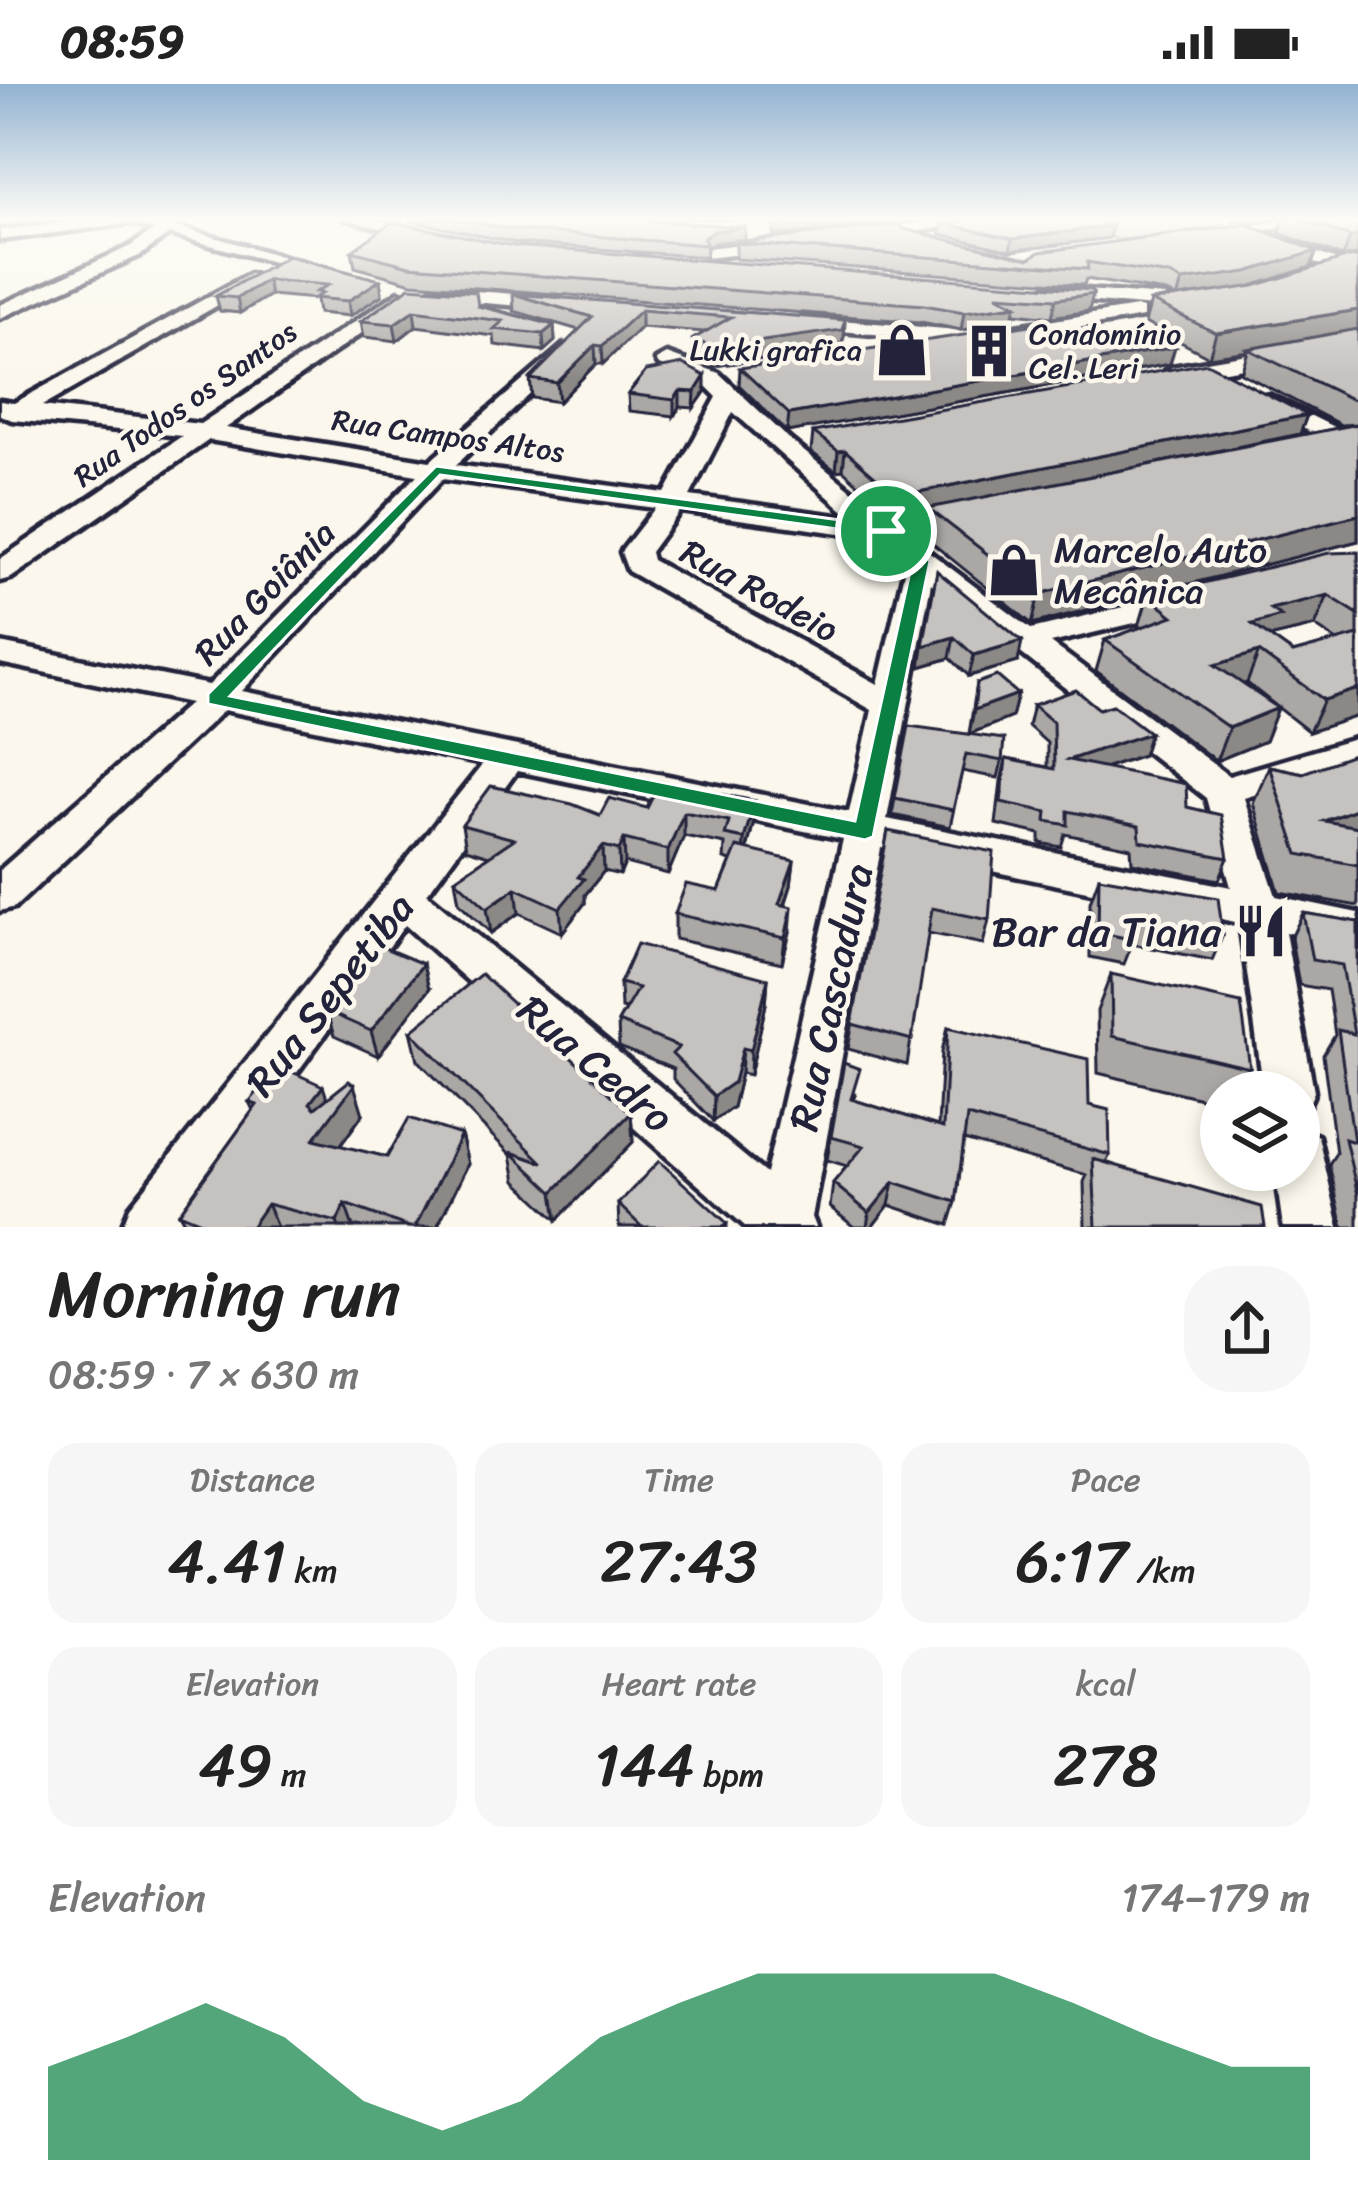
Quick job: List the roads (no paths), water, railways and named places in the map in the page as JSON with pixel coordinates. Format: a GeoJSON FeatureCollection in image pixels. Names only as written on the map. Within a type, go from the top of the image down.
{"type":"FeatureCollection","features":[{"type":"Feature","properties":{"kind":"street"},"geometry":{"type":"LineString","coordinates":[[0,312],[89,271]]}},
{"type":"Feature","properties":{"kind":"street"},"geometry":{"type":"LineString","coordinates":[[6,412],[267,271]]}},
{"type":"Feature","properties":{"kind":"street"},"geometry":{"type":"LineString","coordinates":[[1316,277],[1339,271]]}},
{"type":"Feature","properties":{"kind":"street"},"geometry":{"type":"LineString","coordinates":[[1054,273],[1173,304]]}},
{"type":"Feature","properties":{"kind":"street"},"geometry":{"type":"LineString","coordinates":[[398,289],[524,323]]}},
{"type":"Feature","properties":{"kind":"street","name":"Rua Goiânia"},"geometry":{"type":"LineString","coordinates":[[1,892],[215,699],[573,325],[398,289]]}},
{"type":"Feature","properties":{"kind":"street","name":"Rua Todos os Santos"},"geometry":{"type":"LineString","coordinates":[[0,572],[398,289]]}},
{"type":"Feature","properties":{"kind":"street"},"geometry":{"type":"LineString","coordinates":[[1031,292],[1173,304]]}},
{"type":"Feature","properties":{"kind":"street"},"geometry":{"type":"LineString","coordinates":[[868,355],[1173,304]]}},
{"type":"Feature","properties":{"kind":"street"},"geometry":{"type":"LineString","coordinates":[[1108,317],[1351,440]]}},
{"type":"Feature","properties":{"kind":"street"},"geometry":{"type":"LineString","coordinates":[[774,321],[981,338]]}},
{"type":"Feature","properties":{"kind":"street"},"geometry":{"type":"LineString","coordinates":[[1150,378],[1358,341]]}},
{"type":"Feature","properties":{"kind":"street"},"geometry":{"type":"LineString","coordinates":[[667,360],[724,383],[921,561],[1223,791],[1258,909],[1285,1071]]}},
{"type":"Feature","properties":{"kind":"street","name":"Rua Rodeio"},"geometry":{"type":"LineString","coordinates":[[724,383],[674,502],[635,552],[638,565],[891,706]]}},
{"type":"Feature","properties":{"kind":"street","name":"Rua Campos Altos"},"geometry":{"type":"LineString","coordinates":[[6,412],[200,431],[436,470],[886,531]]}},
{"type":"Feature","properties":{"kind":"street"},"geometry":{"type":"LineString","coordinates":[[1304,445],[1351,440]]}},
{"type":"Feature","properties":{"kind":"street"},"geometry":{"type":"LineString","coordinates":[[886,531],[1002,507]]}},
{"type":"Feature","properties":{"kind":"street","name":"Rua Cascadura"},"geometry":{"type":"LineString","coordinates":[[785,1224],[921,561]]}},
{"type":"Feature","properties":{"kind":"street"},"geometry":{"type":"LineString","coordinates":[[1025,640],[1225,591]]}},
{"type":"Feature","properties":{"kind":"street"},"geometry":{"type":"LineString","coordinates":[[0,653],[506,760],[1358,930]]}},
{"type":"Feature","properties":{"kind":"street"},"geometry":{"type":"LineString","coordinates":[[1223,791],[1358,750]]}},
{"type":"Feature","properties":{"kind":"street","name":"Rua Sepetiba"},"geometry":{"type":"LineString","coordinates":[[150,1227],[506,760]]}},
{"type":"Feature","properties":{"kind":"street","name":"Rua Cedro"},"geometry":{"type":"LineString","coordinates":[[404,899],[785,1224]]}},
{"type":"Feature","properties":{"kind":"street"},"geometry":{"type":"LineString","coordinates":[[1305,1191],[1311,1227]]}},
{"type":"Feature","properties":{"kind":"place","name":"Lukki grafica"},"geometry":{"type":"Point","coordinates":[902,350]}},
{"type":"Feature","properties":{"kind":"place","name":"Condomínio Cel. Leri"},"geometry":{"type":"Point","coordinates":[989,351]}},
{"type":"Feature","properties":{"kind":"place","name":"Marcelo Auto Mecânica"},"geometry":{"type":"Point","coordinates":[1014,570]}},
{"type":"Feature","properties":{"kind":"place","name":"Bar da Tiana"},"geometry":{"type":"Point","coordinates":[1261,931]}}]}
